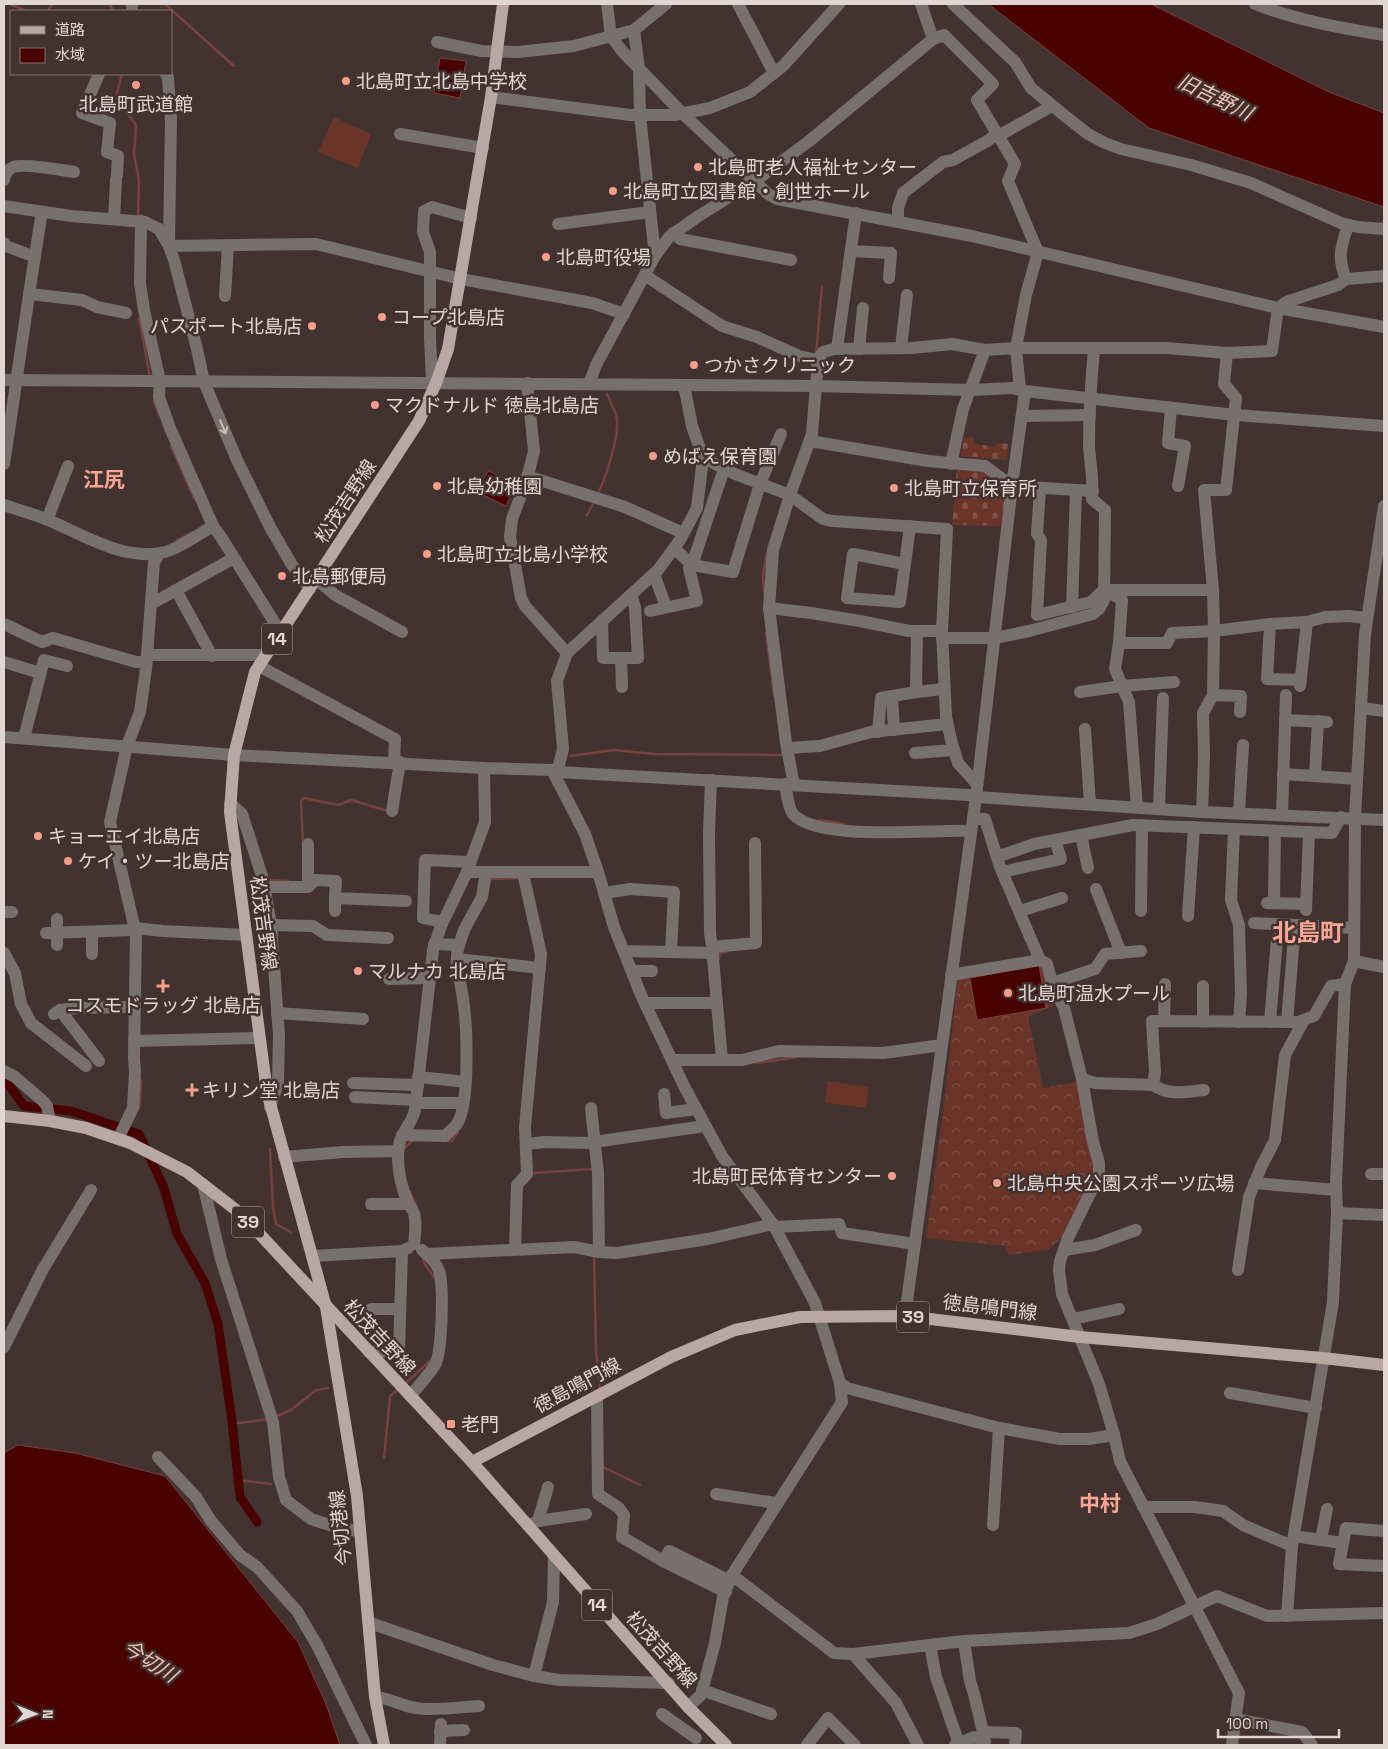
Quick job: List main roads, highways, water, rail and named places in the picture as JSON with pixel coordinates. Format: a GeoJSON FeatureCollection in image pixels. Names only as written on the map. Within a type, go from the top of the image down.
{"type":"FeatureCollection","features":[{"type":"Feature","properties":{"kind":"main road","name":"松茂吉野線"},"geometry":{"type":"LineString","coordinates":[[503,4],[483,148],[448,348],[419,421],[255,672],[234,755],[230,812],[270,1107],[326,1307],[472,1462],[533,1523],[554,1556],[669,1683],[688,1707],[726,1745]]}},
{"type":"Feature","properties":{"kind":"main road","name":"39"},"geometry":{"type":"LineString","coordinates":[[4,1116],[50,1121],[86,1128],[140,1148],[187,1172],[240,1213],[326,1307]]}},
{"type":"Feature","properties":{"kind":"main road","name":"今切港線"},"geometry":{"type":"LineString","coordinates":[[326,1307],[357,1496],[370,1623],[375,1697],[384,1745]]}},
{"type":"Feature","properties":{"kind":"main road","name":"徳島鳴門線"},"geometry":{"type":"LineString","coordinates":[[472,1462],[671,1357],[735,1330],[800,1317],[906,1316],[1080,1337],[1324,1358],[1384,1366]]}},
{"type":"Feature","properties":{"kind":"water","name":"旧吉野川"},"geometry":{"type":"Polygon","coordinates":[[[988,4],[1151,4],[1329,92],[1384,113],[1384,207],[1149,128],[988,4]]]}},
{"type":"Feature","properties":{"kind":"water"},"geometry":{"type":"Polygon","coordinates":[[[440,58],[466,61],[460,98],[434,93],[440,58]]]}},
{"type":"Feature","properties":{"kind":"water"},"geometry":{"type":"Polygon","coordinates":[[[488,471],[516,484],[506,506],[477,492],[488,471]]]}},
{"type":"Feature","properties":{"kind":"water","name":"北島町温水プール"},"geometry":{"type":"Polygon","coordinates":[[[1039,965],[1046,1008],[977,1020],[970,978],[1039,965]]]}},
{"type":"Feature","properties":{"kind":"water","name":"今切川"},"geometry":{"type":"Polygon","coordinates":[[[18,1445],[75,1453],[165,1476],[298,1642],[326,1704],[340,1745],[4,1745],[4,1453],[18,1445]]]}},
{"type":"Feature","properties":{"kind":"waterway"},"geometry":{"type":"LineString","coordinates":[[10,4],[24,10]]}},
{"type":"Feature","properties":{"kind":"waterway"},"geometry":{"type":"LineString","coordinates":[[49,10],[52,4]]}},
{"type":"Feature","properties":{"kind":"waterway"},"geometry":{"type":"LineString","coordinates":[[110,4],[113,10]]}},
{"type":"Feature","properties":{"kind":"waterway"},"geometry":{"type":"LineString","coordinates":[[165,4],[172,10]]}},
{"type":"Feature","properties":{"kind":"waterway"},"geometry":{"type":"LineString","coordinates":[[172,10],[234,66]]}},
{"type":"Feature","properties":{"kind":"waterway"},"geometry":{"type":"LineString","coordinates":[[122,75],[116,97],[136,125],[134,155],[139,180],[138,217]]}},
{"type":"Feature","properties":{"kind":"waterway"},"geometry":{"type":"LineString","coordinates":[[816,354],[822,286]]}},
{"type":"Feature","properties":{"kind":"waterway"},"geometry":{"type":"LineString","coordinates":[[139,318],[150,376]]}},
{"type":"Feature","properties":{"kind":"waterway"},"geometry":{"type":"LineString","coordinates":[[597,495],[611,458],[617,427],[617,419],[607,394]]}},
{"type":"Feature","properties":{"kind":"waterway"},"geometry":{"type":"LineString","coordinates":[[154,401],[159,415]]}},
{"type":"Feature","properties":{"kind":"waterway"},"geometry":{"type":"LineString","coordinates":[[171,446],[194,498]]}},
{"type":"Feature","properties":{"kind":"waterway"},"geometry":{"type":"LineString","coordinates":[[587,515],[594,502]]}},
{"type":"Feature","properties":{"kind":"waterway"},"geometry":{"type":"LineString","coordinates":[[177,540],[192,532]]}},
{"type":"Feature","properties":{"kind":"waterway"},"geometry":{"type":"LineString","coordinates":[[764,592],[763,575],[767,553]]}},
{"type":"Feature","properties":{"kind":"waterway"},"geometry":{"type":"LineString","coordinates":[[766,632],[774,696]]}},
{"type":"Feature","properties":{"kind":"waterway"},"geometry":{"type":"LineString","coordinates":[[570,756],[614,750],[654,754],[783,755]]}},
{"type":"Feature","properties":{"kind":"waterway"},"geometry":{"type":"LineString","coordinates":[[303,844],[301,801],[304,798],[338,805],[351,800],[388,811]]}},
{"type":"Feature","properties":{"kind":"waterway"},"geometry":{"type":"LineString","coordinates":[[820,820],[844,824]]}},
{"type":"Feature","properties":{"kind":"waterway"},"geometry":{"type":"LineString","coordinates":[[490,880],[521,878]]}},
{"type":"Feature","properties":{"kind":"waterway"},"geometry":{"type":"LineString","coordinates":[[270,880],[288,881]]}},
{"type":"Feature","properties":{"kind":"waterway"},"geometry":{"type":"LineString","coordinates":[[719,959],[720,953],[726,952]]}},
{"type":"Feature","properties":{"kind":"waterway"},"geometry":{"type":"LineString","coordinates":[[756,1063],[797,1057]]}},
{"type":"Feature","properties":{"kind":"waterway"},"geometry":{"type":"LineString","coordinates":[[4,1080],[24,1106],[71,1111],[139,1134],[164,1188],[177,1234],[205,1283],[218,1324],[232,1421],[240,1497],[257,1522]]}},
{"type":"Feature","properties":{"kind":"waterway"},"geometry":{"type":"LineString","coordinates":[[138,1109],[140,1106],[141,1080]]}},
{"type":"Feature","properties":{"kind":"waterway"},"geometry":{"type":"LineString","coordinates":[[445,1141],[452,1141],[458,1132]]}},
{"type":"Feature","properties":{"kind":"waterway"},"geometry":{"type":"LineString","coordinates":[[403,1149],[412,1141]]}},
{"type":"Feature","properties":{"kind":"waterway"},"geometry":{"type":"LineString","coordinates":[[270,1149],[273,1207],[276,1224],[291,1232]]}},
{"type":"Feature","properties":{"kind":"waterway"},"geometry":{"type":"LineString","coordinates":[[531,1171],[533,1173],[593,1169]]}},
{"type":"Feature","properties":{"kind":"waterway"},"geometry":{"type":"LineString","coordinates":[[410,1192],[416,1205]]}},
{"type":"Feature","properties":{"kind":"waterway"},"geometry":{"type":"LineString","coordinates":[[594,1256],[596,1350],[600,1390]]}},
{"type":"Feature","properties":{"kind":"waterway"},"geometry":{"type":"LineString","coordinates":[[423,1258],[424,1263],[435,1279]]}},
{"type":"Feature","properties":{"kind":"waterway"},"geometry":{"type":"LineString","coordinates":[[405,1384],[432,1359]]}},
{"type":"Feature","properties":{"kind":"waterway"},"geometry":{"type":"LineString","coordinates":[[275,1417],[291,1410],[316,1390],[328,1388]]}},
{"type":"Feature","properties":{"kind":"waterway"},"geometry":{"type":"LineString","coordinates":[[384,1458],[390,1396],[399,1389]]}},
{"type":"Feature","properties":{"kind":"waterway"},"geometry":{"type":"LineString","coordinates":[[232,1424],[268,1419]]}},
{"type":"Feature","properties":{"kind":"waterway"},"geometry":{"type":"LineString","coordinates":[[603,1466],[640,1485]]}},
{"type":"Feature","properties":{"kind":"waterway"},"geometry":{"type":"LineString","coordinates":[[238,1480],[271,1484]]}},
{"type":"Feature","properties":{"kind":"place","name":"北島町立北島中学校"},"geometry":{"type":"Point","coordinates":[346,81]}},
{"type":"Feature","properties":{"kind":"place","name":"北島町武道館"},"geometry":{"type":"Point","coordinates":[136,85]}},
{"type":"Feature","properties":{"kind":"place","name":"北島町老人福祉センター"},"geometry":{"type":"Point","coordinates":[698,167]}},
{"type":"Feature","properties":{"kind":"place","name":"北島町立図書館・創世ホール"},"geometry":{"type":"Point","coordinates":[613,191]}},
{"type":"Feature","properties":{"kind":"place","name":"北島町役場"},"geometry":{"type":"Point","coordinates":[546,257]}},
{"type":"Feature","properties":{"kind":"place","name":"コープ北島店"},"geometry":{"type":"Point","coordinates":[382,317]}},
{"type":"Feature","properties":{"kind":"place","name":"パスポート北島店"},"geometry":{"type":"Point","coordinates":[312,326]}},
{"type":"Feature","properties":{"kind":"place","name":"つかさクリニック"},"geometry":{"type":"Point","coordinates":[694,365]}},
{"type":"Feature","properties":{"kind":"place","name":"マクドナルド 徳島北島店"},"geometry":{"type":"Point","coordinates":[375,405]}},
{"type":"Feature","properties":{"kind":"place","name":"めばえ保育園"},"geometry":{"type":"Point","coordinates":[653,456]}},
{"type":"Feature","properties":{"kind":"place","name":"北島幼稚園"},"geometry":{"type":"Point","coordinates":[437,486]}},
{"type":"Feature","properties":{"kind":"place","name":"北島町立保育所"},"geometry":{"type":"Point","coordinates":[894,488]}},
{"type":"Feature","properties":{"kind":"place","name":"北島町立北島小学校"},"geometry":{"type":"Point","coordinates":[427,554]}},
{"type":"Feature","properties":{"kind":"place","name":"北島郵便局"},"geometry":{"type":"Point","coordinates":[282,576]}},
{"type":"Feature","properties":{"kind":"place","name":"キョーエイ北島店"},"geometry":{"type":"Point","coordinates":[38,836]}},
{"type":"Feature","properties":{"kind":"place","name":"ケイ・ツー北島店"},"geometry":{"type":"Point","coordinates":[68,861]}},
{"type":"Feature","properties":{"kind":"place","name":"マルナカ 北島店"},"geometry":{"type":"Point","coordinates":[358,971]}},
{"type":"Feature","properties":{"kind":"place","name":"コスモドラッグ 北島店"},"geometry":{"type":"Point","coordinates":[163,986]}},
{"type":"Feature","properties":{"kind":"place","name":"北島町温水プール"},"geometry":{"type":"Point","coordinates":[1008,993]}},
{"type":"Feature","properties":{"kind":"place","name":"キリン堂 北島店"},"geometry":{"type":"Point","coordinates":[192,1090]}},
{"type":"Feature","properties":{"kind":"place","name":"北島町民体育センター"},"geometry":{"type":"Point","coordinates":[892,1176]}},
{"type":"Feature","properties":{"kind":"place","name":"北島中央公園スポーツ広場"},"geometry":{"type":"Point","coordinates":[997,1183]}},
{"type":"Feature","properties":{"kind":"place","name":"老門"},"geometry":{"type":"Point","coordinates":[451,1424]}},
{"type":"Feature","properties":{"kind":"district","name":"江尻"},"geometry":{"type":"Point","coordinates":[104,480]}},
{"type":"Feature","properties":{"kind":"district","name":"北島町"},"geometry":{"type":"Point","coordinates":[1308,933]}},
{"type":"Feature","properties":{"kind":"district","name":"中村"},"geometry":{"type":"Point","coordinates":[1100,1504]}}]}
